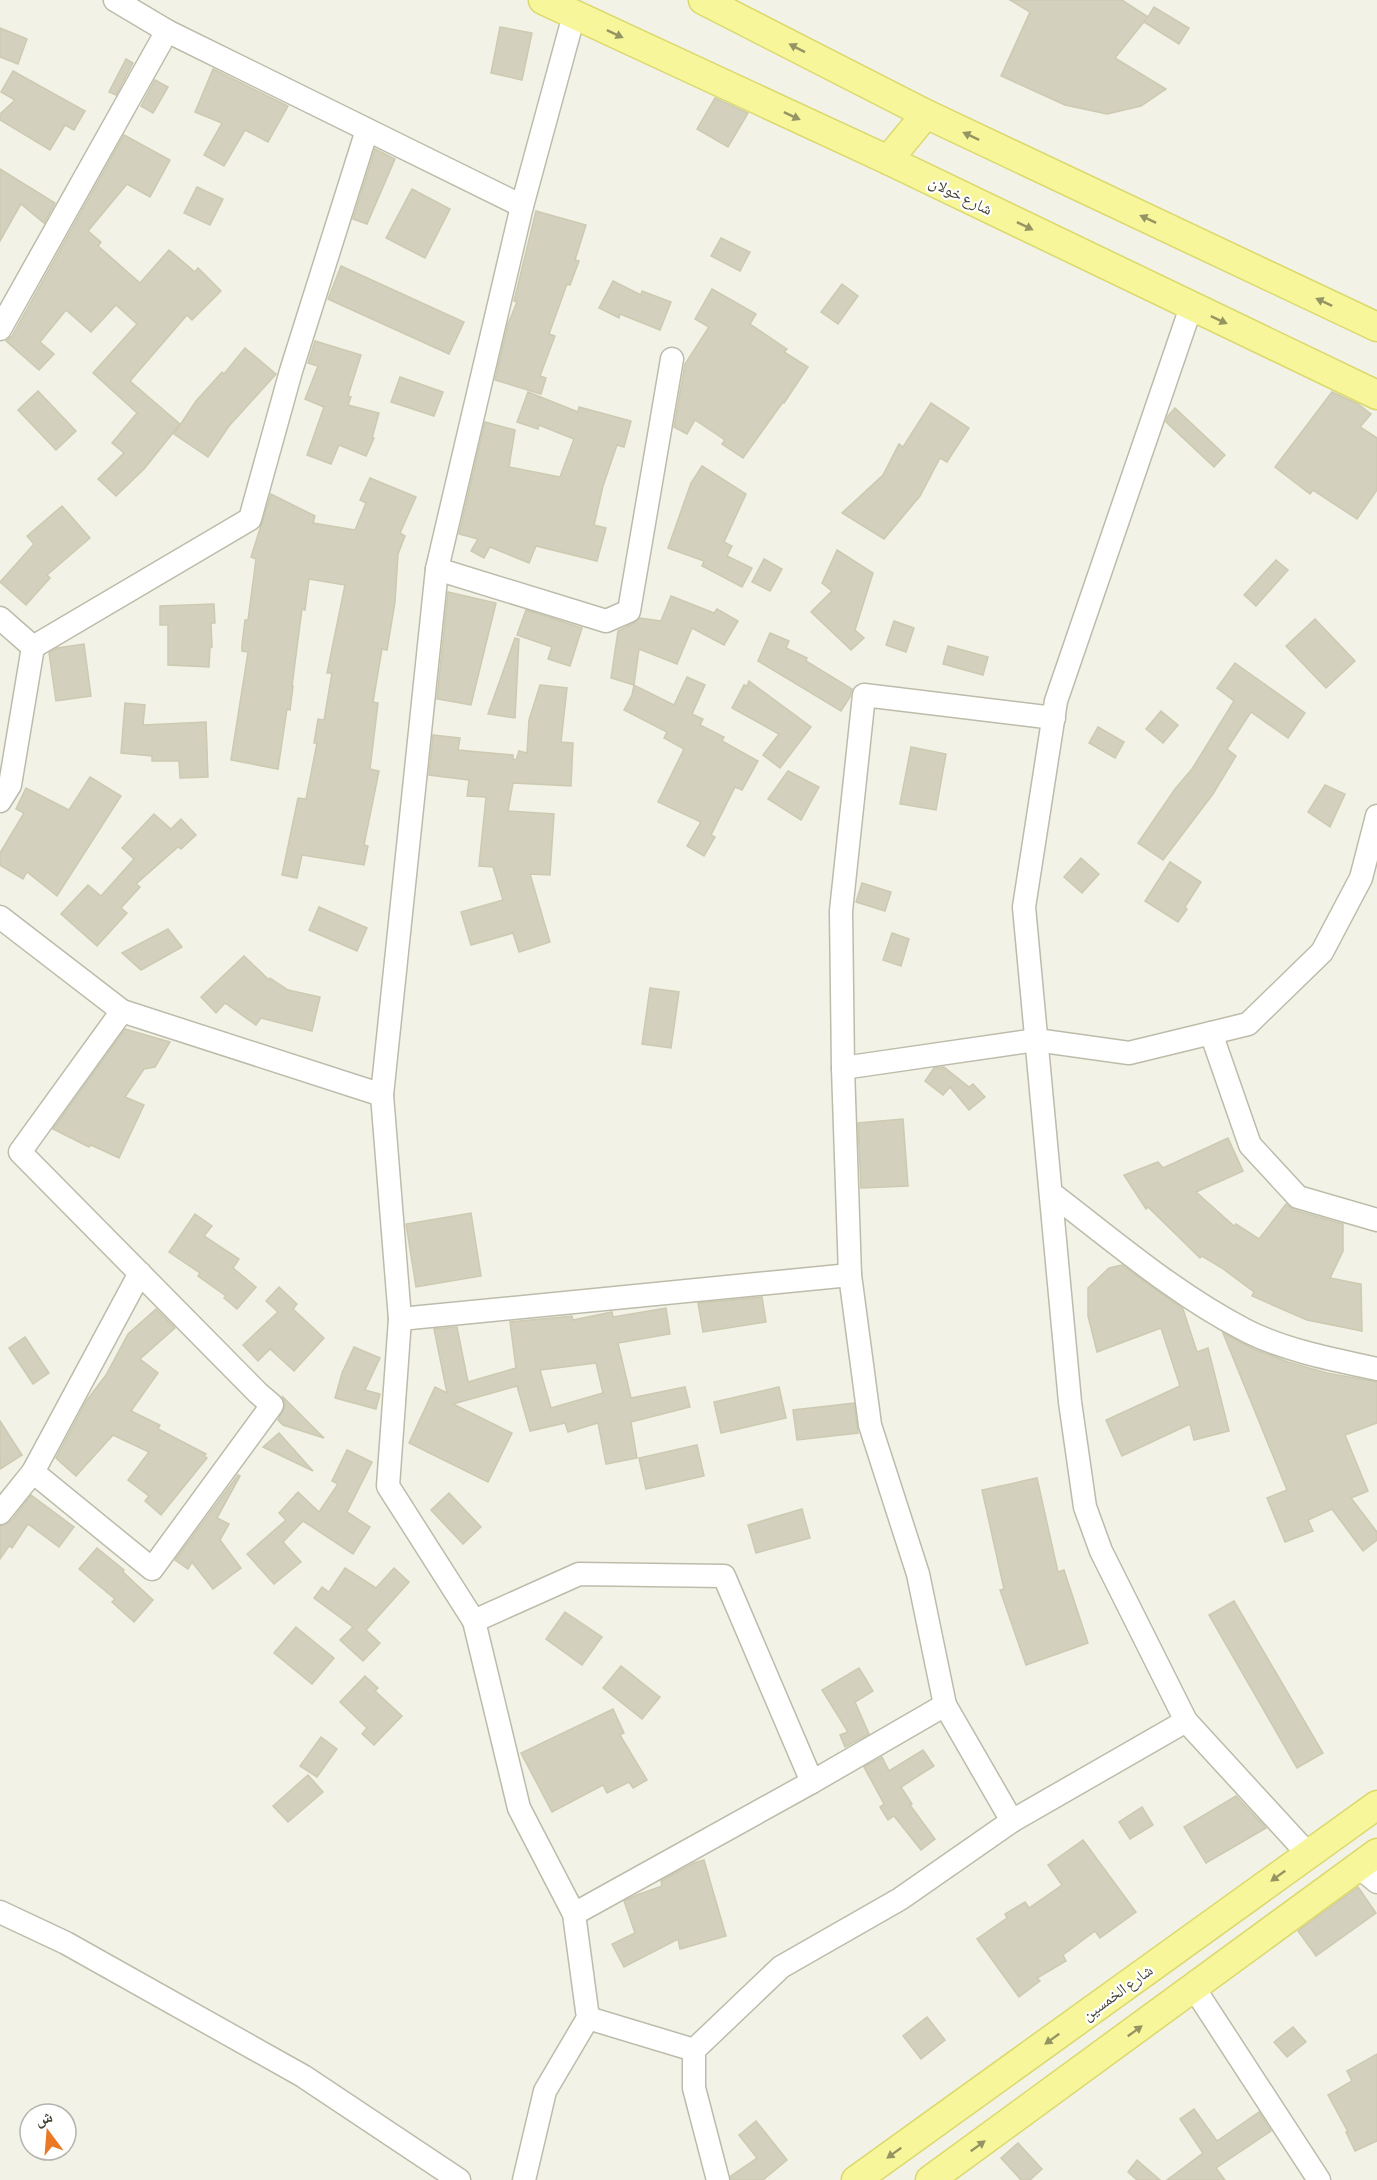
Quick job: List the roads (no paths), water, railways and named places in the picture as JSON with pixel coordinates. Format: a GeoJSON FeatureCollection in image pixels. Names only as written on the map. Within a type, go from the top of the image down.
{"type":"FeatureCollection","features":[{"type":"Feature","properties":{"kind":"main road","name":"شارع خولان"},"geometry":{"type":"LineString","coordinates":[[543,0],[888,160],[1377,395]]}},
{"type":"Feature","properties":{"kind":"main road"},"geometry":{"type":"LineString","coordinates":[[703,0],[926,114],[1377,327]]}},
{"type":"Feature","properties":{"kind":"main road"},"geometry":{"type":"LineString","coordinates":[[888,160],[926,114]]}},
{"type":"Feature","properties":{"kind":"main road","name":"شارع الخمسين"},"geometry":{"type":"LineString","coordinates":[[856,2180],[1377,1804]]}},
{"type":"Feature","properties":{"kind":"main road"},"geometry":{"type":"LineString","coordinates":[[930,2180],[1194,1988],[1371,1868]]}},
{"type":"Feature","properties":{"kind":"street"},"geometry":{"type":"LineString","coordinates":[[114,0],[167,32],[522,206]]}},
{"type":"Feature","properties":{"kind":"street"},"geometry":{"type":"LineString","coordinates":[[524,2180],[545,2091],[588,2018],[574,1914],[519,1808],[474,1621],[388,1486],[400,1319],[382,1095],[437,569],[522,206],[574,15]]}},
{"type":"Feature","properties":{"kind":"street"},"geometry":{"type":"LineString","coordinates":[[0,329],[167,32]]}},
{"type":"Feature","properties":{"kind":"street"},"geometry":{"type":"LineString","coordinates":[[33,647],[250,519],[291,371],[367,130]]}},
{"type":"Feature","properties":{"kind":"street"},"geometry":{"type":"LineString","coordinates":[[1191,307],[1060,690],[1024,908],[1070,1402],[1085,1507],[1101,1551],[1186,1721],[1308,1854]]}},
{"type":"Feature","properties":{"kind":"street"},"geometry":{"type":"LineString","coordinates":[[437,569],[606,621],[629,611],[672,359]]}},
{"type":"Feature","properties":{"kind":"street"},"geometry":{"type":"LineString","coordinates":[[0,618],[33,647]]}},
{"type":"Feature","properties":{"kind":"street"},"geometry":{"type":"LineString","coordinates":[[0,801],[10,785],[33,647]]}},
{"type":"Feature","properties":{"kind":"street"},"geometry":{"type":"LineString","coordinates":[[1012,1821],[945,1705],[918,1574],[870,1425],[850,1275],[843,1068],[841,912],[864,695],[1054,718]]}},
{"type":"Feature","properties":{"kind":"street"},"geometry":{"type":"LineString","coordinates":[[843,1068],[1036,1040],[1129,1053],[1248,1024],[1322,952],[1361,878],[1377,816]]}},
{"type":"Feature","properties":{"kind":"street"},"geometry":{"type":"LineString","coordinates":[[0,917],[122,1011],[382,1095]]}},
{"type":"Feature","properties":{"kind":"street"},"geometry":{"type":"LineString","coordinates":[[33,1472],[153,1569],[272,1405],[20,1152],[122,1011]]}},
{"type":"Feature","properties":{"kind":"street"},"geometry":{"type":"LineString","coordinates":[[1211,1033],[1250,1145],[1298,1197],[1377,1220]]}},
{"type":"Feature","properties":{"kind":"street"},"geometry":{"type":"LineString","coordinates":[[1051,1193],[1184,1295],[1247,1331],[1312,1354],[1377,1369]]}},
{"type":"Feature","properties":{"kind":"street"},"geometry":{"type":"LineString","coordinates":[[0,1513],[33,1472],[140,1273]]}},
{"type":"Feature","properties":{"kind":"street"},"geometry":{"type":"LineString","coordinates":[[400,1319],[850,1275]]}},
{"type":"Feature","properties":{"kind":"street"},"geometry":{"type":"LineString","coordinates":[[474,1621],[579,1574],[724,1576],[812,1782]]}},
{"type":"Feature","properties":{"kind":"street"},"geometry":{"type":"LineString","coordinates":[[574,1914],[812,1782],[945,1705]]}},
{"type":"Feature","properties":{"kind":"street"},"geometry":{"type":"LineString","coordinates":[[718,2180],[694,2088],[694,2050],[781,1967],[900,1899],[1012,1821],[1186,1721]]}},
{"type":"Feature","properties":{"kind":"street"},"geometry":{"type":"LineString","coordinates":[[0,1912],[66,1943],[303,2076],[459,2180]]}},
{"type":"Feature","properties":{"kind":"street"},"geometry":{"type":"LineString","coordinates":[[1194,1988],[1319,2180]]}},
{"type":"Feature","properties":{"kind":"street"},"geometry":{"type":"LineString","coordinates":[[588,2018],[694,2050]]}}]}
